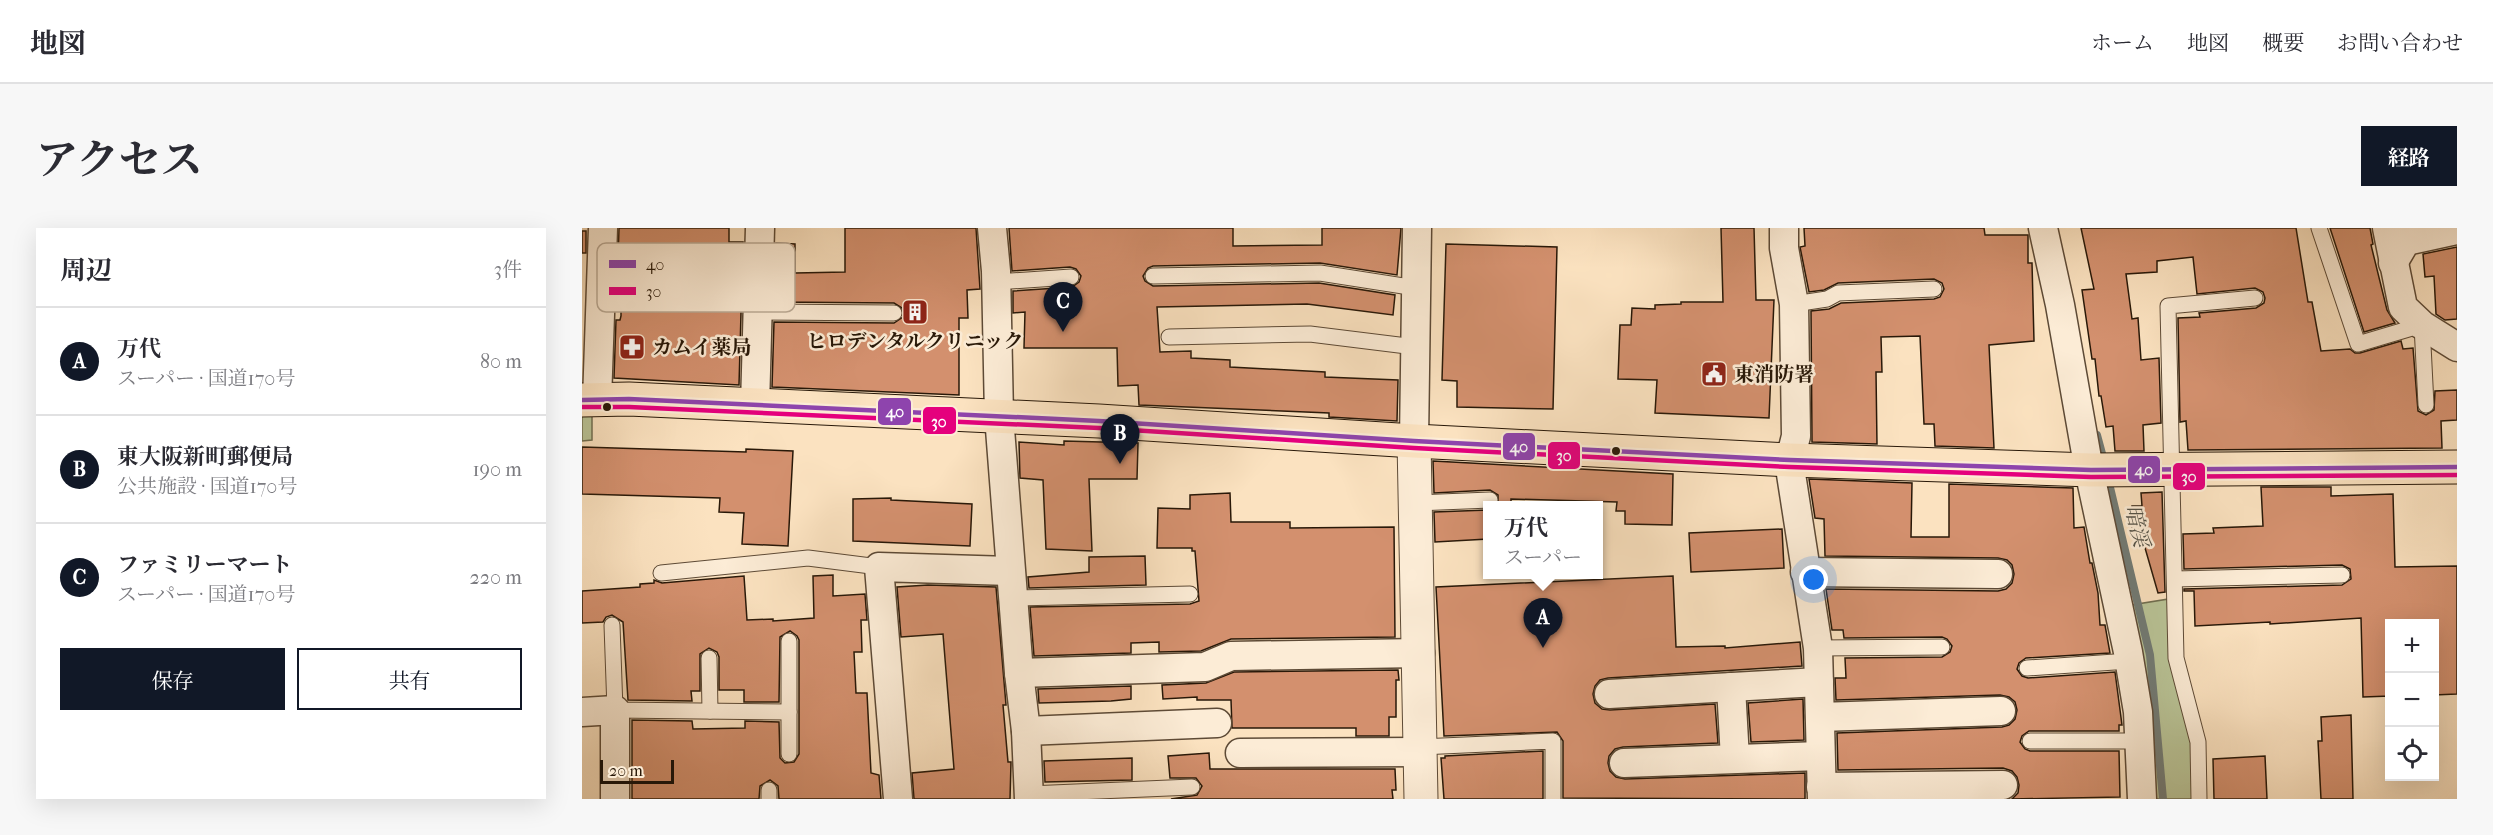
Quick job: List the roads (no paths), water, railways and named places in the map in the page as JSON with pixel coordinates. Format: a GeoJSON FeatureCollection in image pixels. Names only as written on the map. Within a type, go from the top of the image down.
{"type":"FeatureCollection","features":[{"type":"Feature","properties":{"kind":"highway"},"geometry":{"type":"LineString","coordinates":[[589,401],[629,399],[999,416],[1414,441],[1790,460],[2173,471],[2457,467]]}},
{"type":"Feature","properties":{"kind":"street"},"geometry":{"type":"LineString","coordinates":[[599,243],[603,228]]}},
{"type":"Feature","properties":{"kind":"street"},"geometry":{"type":"LineString","coordinates":[[760,228],[760,243]]}},
{"type":"Feature","properties":{"kind":"street"},"geometry":{"type":"LineString","coordinates":[[992,228],[996,282],[999,416],[1011,584],[1026,731],[1029,797]]}},
{"type":"Feature","properties":{"kind":"street"},"geometry":{"type":"LineString","coordinates":[[1417,228],[1414,441],[1421,799]]}},
{"type":"Feature","properties":{"kind":"street"},"geometry":{"type":"LineString","coordinates":[[1784,228],[1784,249],[1794,304],[1796,436],[1790,460],[1818,648],[1821,793],[2003,785]]}},
{"type":"Feature","properties":{"kind":"street"},"geometry":{"type":"LineString","coordinates":[[2043,228],[2060,305],[2138,712],[2142,799]]}},
{"type":"Feature","properties":{"kind":"street"},"geometry":{"type":"LineString","coordinates":[[2386,228],[2403,307],[2422,325],[2457,347]]}},
{"type":"Feature","properties":{"kind":"street"},"geometry":{"type":"LineString","coordinates":[[2393,263],[2406,241],[2457,230]]}},
{"type":"Feature","properties":{"kind":"street"},"geometry":{"type":"LineString","coordinates":[[589,401],[592,265],[597,248]]}},
{"type":"Feature","properties":{"kind":"street"},"geometry":{"type":"LineString","coordinates":[[755,406],[758,312]]}},
{"type":"Feature","properties":{"kind":"street"},"geometry":{"type":"LineString","coordinates":[[898,799],[879,567],[1011,584]]}},
{"type":"Feature","properties":{"kind":"street"},"geometry":{"type":"LineString","coordinates":[[1805,572],[1998,574]]}},
{"type":"Feature","properties":{"kind":"street"},"geometry":{"type":"LineString","coordinates":[[1019,673],[1205,667],[1231,656],[1419,653]]}},
{"type":"Feature","properties":{"kind":"street"},"geometry":{"type":"LineString","coordinates":[[1609,694],[1819,682]]}},
{"type":"Feature","properties":{"kind":"street"},"geometry":{"type":"LineString","coordinates":[[1731,687],[1735,759]]}},
{"type":"Feature","properties":{"kind":"street"},"geometry":{"type":"LineString","coordinates":[[582,712],[615,710],[615,799]]}},
{"type":"Feature","properties":{"kind":"street"},"geometry":{"type":"LineString","coordinates":[[1820,717],[2001,711]]}},
{"type":"Feature","properties":{"kind":"street"},"geometry":{"type":"LineString","coordinates":[[1026,731],[1217,723]]}},
{"type":"Feature","properties":{"kind":"street"},"geometry":{"type":"LineString","coordinates":[[1240,753],[1420,750]]}},
{"type":"Feature","properties":{"kind":"street"},"geometry":{"type":"LineString","coordinates":[[1624,763],[1821,756]]}},
{"type":"Feature","properties":{"kind":"lane"},"geometry":{"type":"LineString","coordinates":[[2319,228],[2358,344],[2422,325],[2426,405]]}},
{"type":"Feature","properties":{"kind":"lane"},"geometry":{"type":"LineString","coordinates":[[1153,276],[1320,273],[1416,288]]}},
{"type":"Feature","properties":{"kind":"lane"},"geometry":{"type":"LineString","coordinates":[[996,282],[1071,277]]}},
{"type":"Feature","properties":{"kind":"lane"},"geometry":{"type":"LineString","coordinates":[[1794,304],[1827,299],[1838,293],[1934,289]]}},
{"type":"Feature","properties":{"kind":"lane"},"geometry":{"type":"LineString","coordinates":[[2199,799],[2198,742],[2176,658],[2169,306],[2255,298]]}},
{"type":"Feature","properties":{"kind":"lane"},"geometry":{"type":"LineString","coordinates":[[758,312],[894,313]]}},
{"type":"Feature","properties":{"kind":"lane"},"geometry":{"type":"LineString","coordinates":[[1168,337],[1310,334],[1415,347]]}},
{"type":"Feature","properties":{"kind":"lane"},"geometry":{"type":"LineString","coordinates":[[1416,503],[1490,500]]}},
{"type":"Feature","properties":{"kind":"lane"},"geometry":{"type":"LineString","coordinates":[[662,573],[808,558],[879,567]]}},
{"type":"Feature","properties":{"kind":"lane"},"geometry":{"type":"LineString","coordinates":[[2175,579],[2342,575]]}},
{"type":"Feature","properties":{"kind":"lane"},"geometry":{"type":"LineString","coordinates":[[1011,584],[1190,594]]}},
{"type":"Feature","properties":{"kind":"lane"},"geometry":{"type":"LineString","coordinates":[[612,625],[615,710],[789,712]]}},
{"type":"Feature","properties":{"kind":"lane"},"geometry":{"type":"LineString","coordinates":[[789,641],[789,754]]}},
{"type":"Feature","properties":{"kind":"lane"},"geometry":{"type":"LineString","coordinates":[[1818,648],[1942,647]]}},
{"type":"Feature","properties":{"kind":"lane"},"geometry":{"type":"LineString","coordinates":[[709,658],[710,711]]}},
{"type":"Feature","properties":{"kind":"lane"},"geometry":{"type":"LineString","coordinates":[[2027,668],[2129,661]]}},
{"type":"Feature","properties":{"kind":"lane"},"geometry":{"type":"LineString","coordinates":[[1420,750],[1553,741],[1553,799]]}},
{"type":"Feature","properties":{"kind":"lane"},"geometry":{"type":"LineString","coordinates":[[2030,741],[2139,741]]}},
{"type":"Feature","properties":{"kind":"lane"},"geometry":{"type":"LineString","coordinates":[[1029,797],[1192,787]]}},
{"type":"Feature","properties":{"kind":"waterway","name":"暗渓"},"geometry":{"type":"LineString","coordinates":[[2097,435],[2104,461]]}},
{"type":"Feature","properties":{"kind":"waterway","name":"暗渓"},"geometry":{"type":"LineString","coordinates":[[2108,479],[2150,655],[2163,799]]}},
{"type":"Feature","properties":{"kind":"place","name":"ヒロデンタルクリニック"},"geometry":{"type":"Point","coordinates":[915,312]}},
{"type":"Feature","properties":{"kind":"place","name":"ファミリーマート"},"geometry":{"type":"Point","coordinates":[1063,332]}},
{"type":"Feature","properties":{"kind":"place","name":"カムイ薬局"},"geometry":{"type":"Point","coordinates":[632,347]}},
{"type":"Feature","properties":{"kind":"place","name":"東消防署"},"geometry":{"type":"Point","coordinates":[1714,374]}},
{"type":"Feature","properties":{"kind":"place","name":"東大阪新町郵便局"},"geometry":{"type":"Point","coordinates":[1120,464]}},
{"type":"Feature","properties":{"kind":"place","name":"万代"},"geometry":{"type":"Point","coordinates":[1543,648]}}]}
